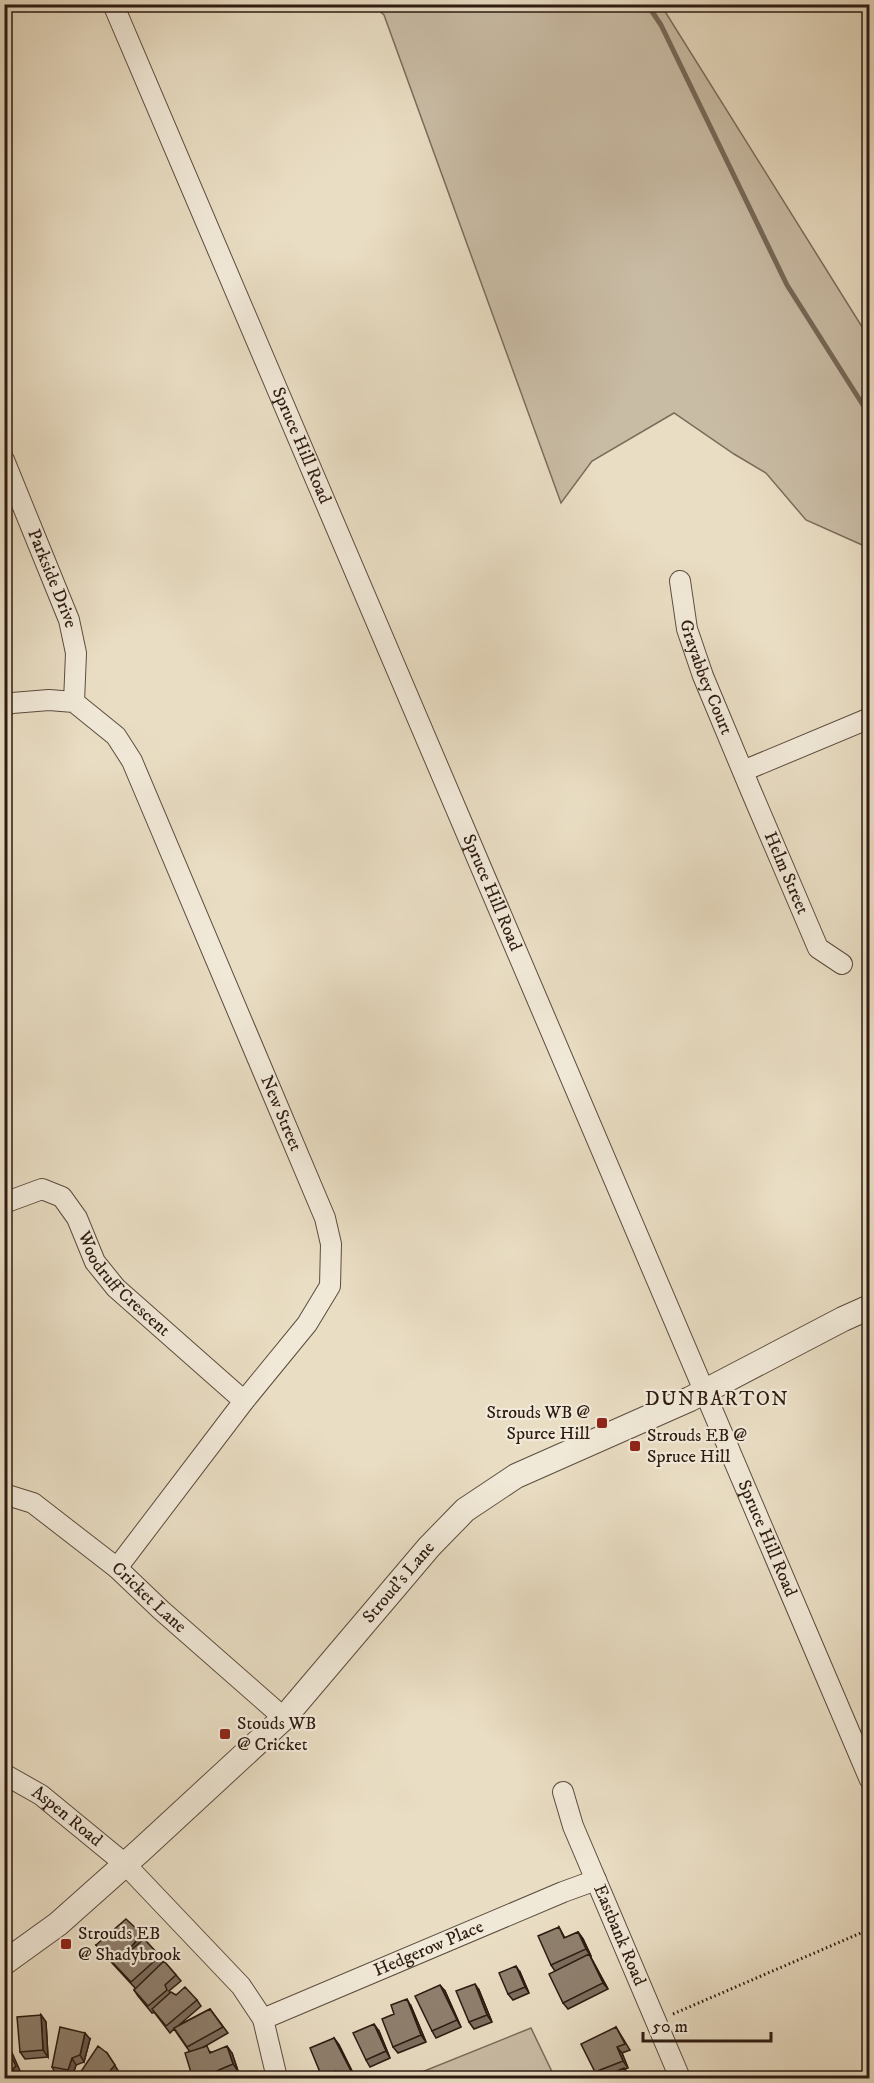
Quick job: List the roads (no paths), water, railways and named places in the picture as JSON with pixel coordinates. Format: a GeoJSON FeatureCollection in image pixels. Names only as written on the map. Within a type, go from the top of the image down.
{"type":"FeatureCollection","features":[{"type":"Feature","properties":{"kind":"street","name":"Spruce Hill Road"},"geometry":{"type":"LineString","coordinates":[[113,4],[870,1780]]}},
{"type":"Feature","properties":{"kind":"street","name":"Parkside Drive"},"geometry":{"type":"LineString","coordinates":[[5,463],[69,620],[76,653],[74,702]]}},
{"type":"Feature","properties":{"kind":"street","name":"Grayabbey Court"},"geometry":{"type":"LineString","coordinates":[[680,581],[687,629],[703,676],[743,771]]}},
{"type":"Feature","properties":{"kind":"street"},"geometry":{"type":"LineString","coordinates":[[4,706],[12,703],[49,700],[74,702]]}},
{"type":"Feature","properties":{"kind":"street","name":"New Street"},"geometry":{"type":"LineString","coordinates":[[74,702],[116,736],[132,761],[325,1218],[331,1244],[330,1286],[307,1324],[244,1401],[117,1568]]}},
{"type":"Feature","properties":{"kind":"street"},"geometry":{"type":"LineString","coordinates":[[743,771],[870,718]]}},
{"type":"Feature","properties":{"kind":"street","name":"Helm Street"},"geometry":{"type":"LineString","coordinates":[[743,771],[818,948],[842,964]]}},
{"type":"Feature","properties":{"kind":"street","name":"Woodruff Crescent"},"geometry":{"type":"LineString","coordinates":[[4,1203],[42,1189],[62,1197],[77,1218],[95,1262],[116,1288],[244,1401]]}},
{"type":"Feature","properties":{"kind":"street","name":"Stroud's Lane"},"geometry":{"type":"LineString","coordinates":[[4,1963],[58,1924],[284,1718],[429,1547],[465,1510],[516,1476],[690,1399],[870,1307]]}},
{"type":"Feature","properties":{"kind":"street","name":"Cricket Lane"},"geometry":{"type":"LineString","coordinates":[[4,1494],[33,1503],[117,1568],[161,1610],[284,1718]]}},
{"type":"Feature","properties":{"kind":"street","name":"Aspen Road"},"geometry":{"type":"LineString","coordinates":[[4,1774],[41,1795],[125,1864],[241,1986],[263,2019]]}},
{"type":"Feature","properties":{"kind":"street","name":"Eastbank Road"},"geometry":{"type":"LineString","coordinates":[[563,1792],[573,1826],[680,2079]]}},
{"type":"Feature","properties":{"kind":"street","name":"Hedgerow Place"},"geometry":{"type":"LineString","coordinates":[[263,2019],[596,1880]]}},
{"type":"Feature","properties":{"kind":"street"},"geometry":{"type":"LineString","coordinates":[[263,2019],[277,2079]]}},
{"type":"Feature","properties":{"kind":"waterway"},"geometry":{"type":"LineString","coordinates":[[647,4],[661,25],[787,285],[870,416]]}},
{"type":"Feature","properties":{"kind":"place","name":"Strouds WB @ Spurce Hill"},"geometry":{"type":"Point","coordinates":[602,1423]}},
{"type":"Feature","properties":{"kind":"place","name":"Strouds EB @ Spruce Hill"},"geometry":{"type":"Point","coordinates":[635,1446]}},
{"type":"Feature","properties":{"kind":"place","name":"Stouds WB @ Cricket"},"geometry":{"type":"Point","coordinates":[225,1734]}},
{"type":"Feature","properties":{"kind":"place","name":"Strouds EB @ Shadybrook"},"geometry":{"type":"Point","coordinates":[66,1944]}},
{"type":"Feature","properties":{"kind":"district","name":"DUNBARTON"},"geometry":{"type":"Point","coordinates":[717,1399]}}]}
